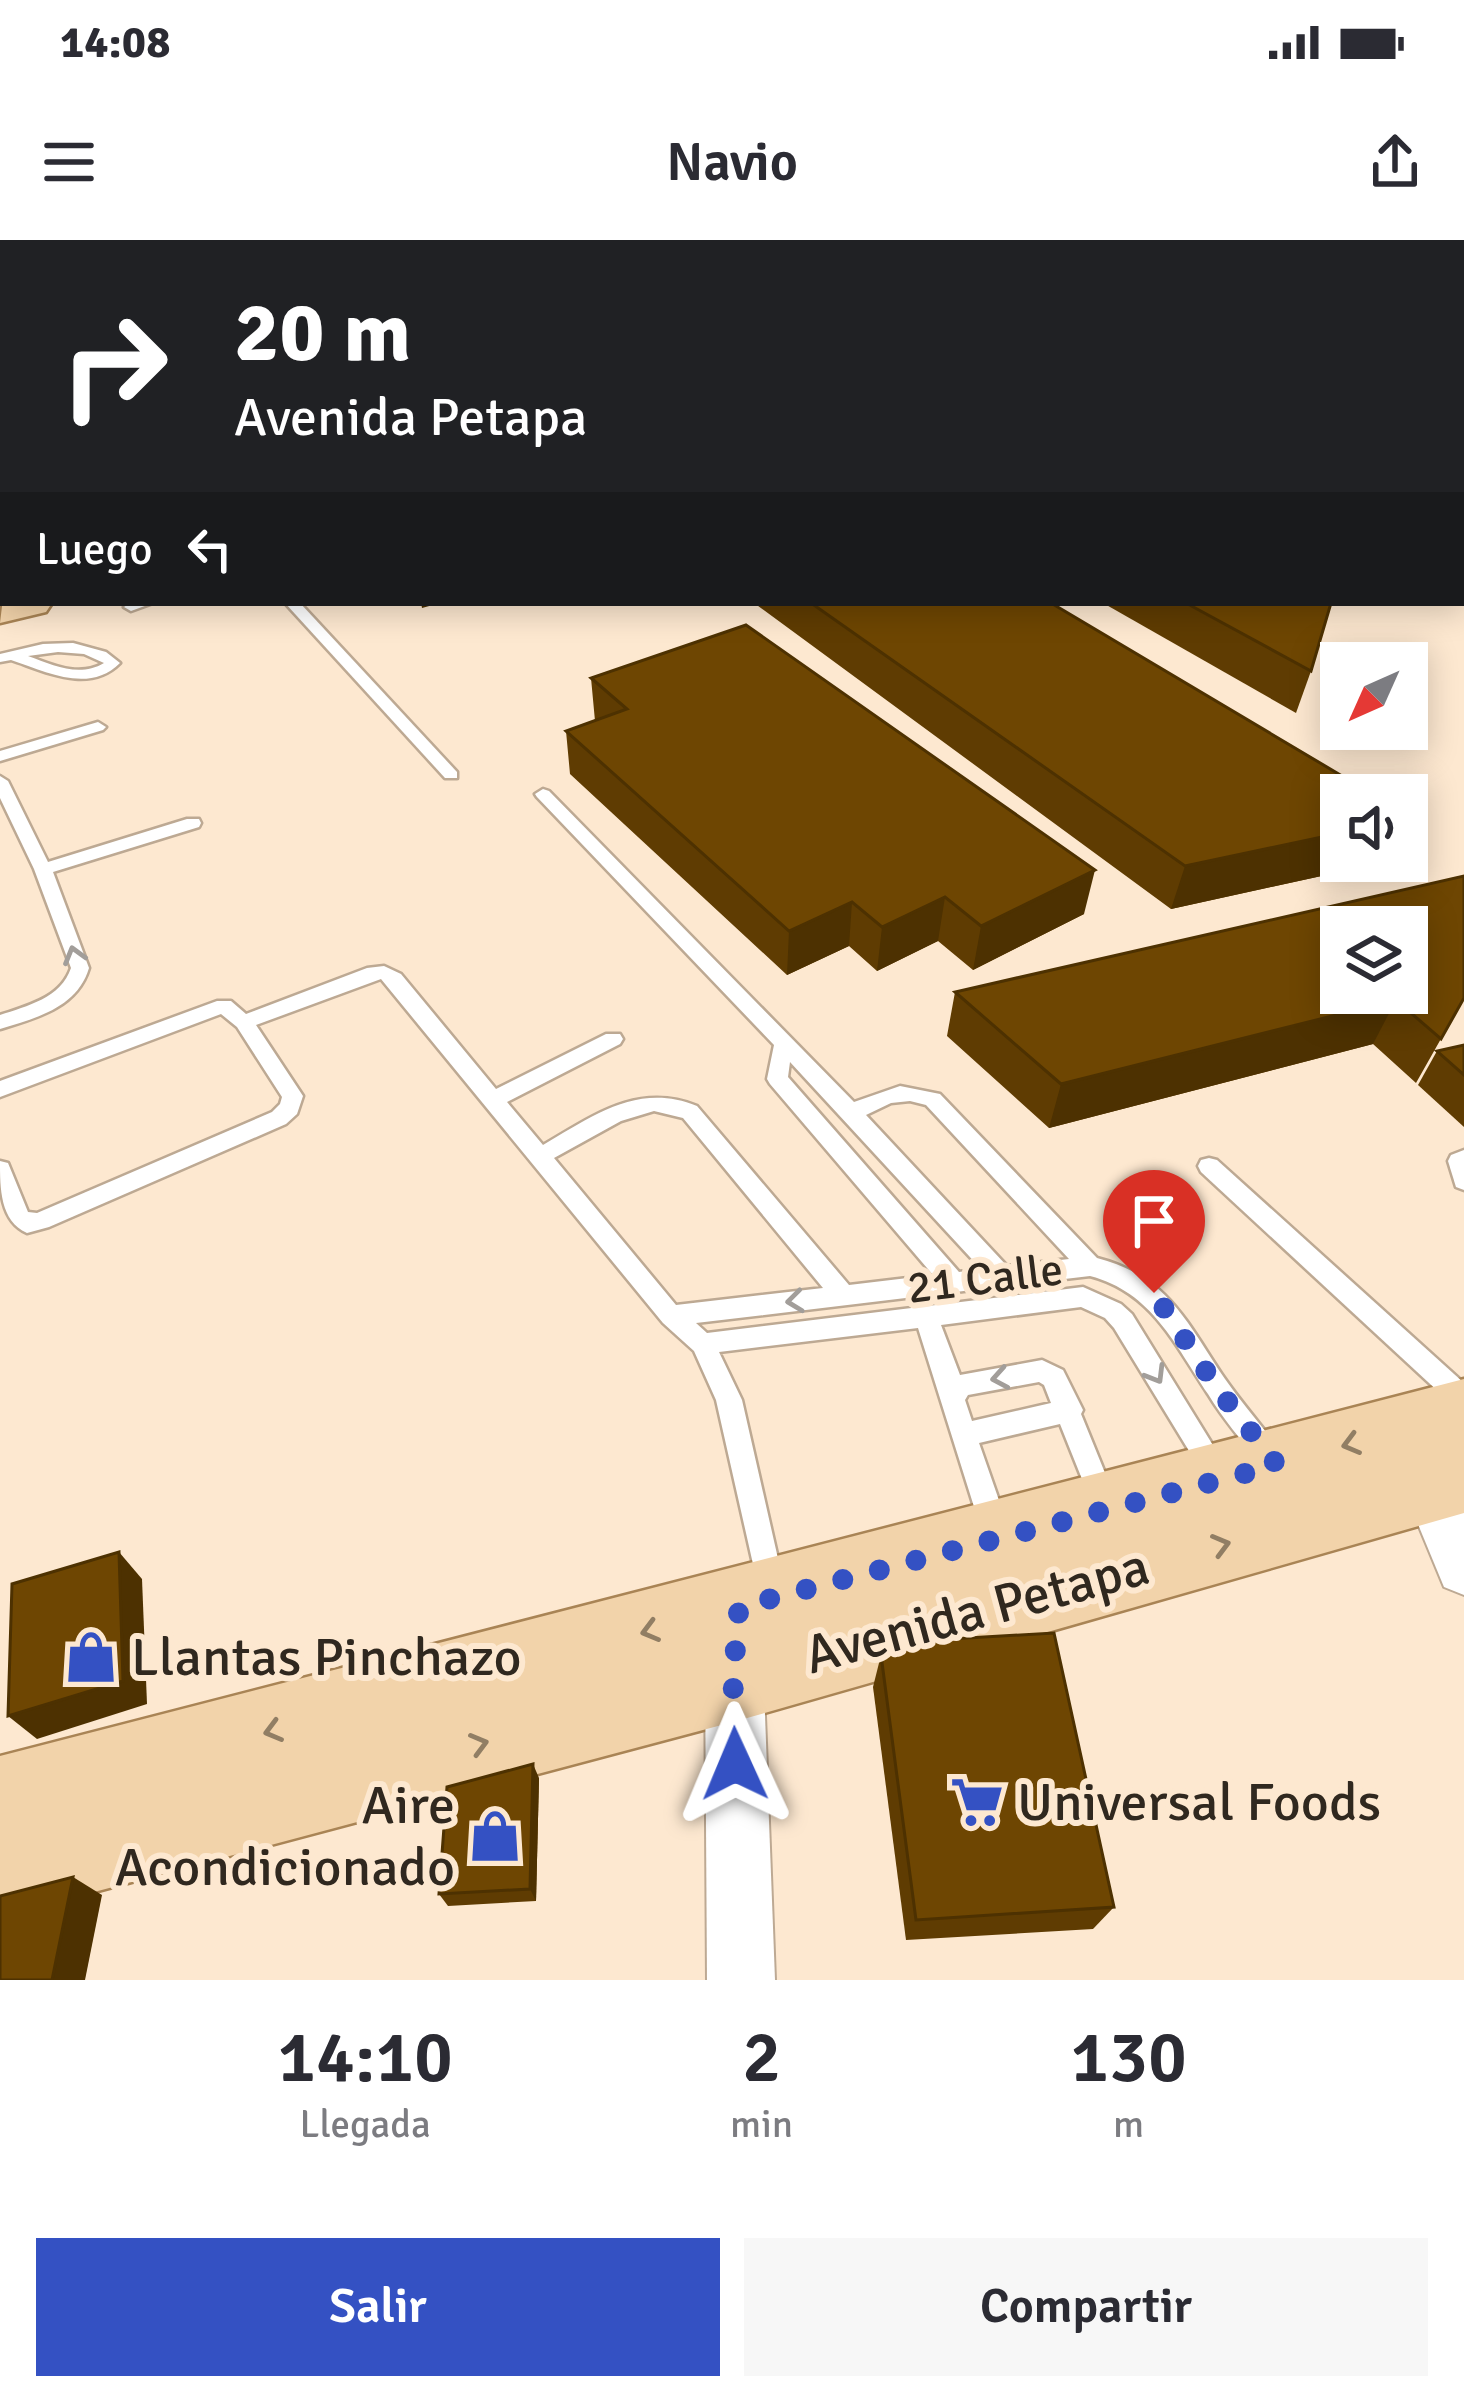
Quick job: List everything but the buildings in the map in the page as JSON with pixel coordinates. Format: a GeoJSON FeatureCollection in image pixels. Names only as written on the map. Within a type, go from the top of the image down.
{"type":"FeatureCollection","features":[{"type":"Feature","properties":{"kind":"main road","name":"Avenida Petapa"},"geometry":{"type":"LineString","coordinates":[[0,1869],[748,1628],[997,1512],[1092,1490],[1249,1472],[1452,1459]]}},
{"type":"Feature","properties":{"kind":"main road","name":"Avenida Petapa"},"geometry":{"type":"LineString","coordinates":[[0,1803],[1452,1459]]}},
{"type":"Feature","properties":{"kind":"street"},"geometry":{"type":"LineString","coordinates":[[1452,1459],[1464,1568]]}},
{"type":"Feature","properties":{"kind":"street"},"geometry":{"type":"LineString","coordinates":[[741,1980],[748,1628]]}},
{"type":"Feature","properties":{"kind":"lane"},"geometry":{"type":"LineString","coordinates":[[0,625],[28,606]]}},
{"type":"Feature","properties":{"kind":"lane"},"geometry":{"type":"LineString","coordinates":[[295,606],[452,775]]}},
{"type":"Feature","properties":{"kind":"lane"},"geometry":{"type":"LineString","coordinates":[[64,646],[112,663],[109,669],[82,676],[6,656],[64,646]]}},
{"type":"Feature","properties":{"kind":"lane"},"geometry":{"type":"LineString","coordinates":[[0,756],[98,728]]}},
{"type":"Feature","properties":{"kind":"lane"},"geometry":{"type":"LineString","coordinates":[[0,782],[43,869],[80,976],[58,999],[0,1022]]}},
{"type":"Feature","properties":{"kind":"lane"},"geometry":{"type":"LineString","coordinates":[[543,794],[852,1113],[1002,1276]]}},
{"type":"Feature","properties":{"kind":"lane"},"geometry":{"type":"LineString","coordinates":[[43,869],[193,824]]}},
{"type":"Feature","properties":{"kind":"lane"},"geometry":{"type":"LineString","coordinates":[[244,1022],[368,974],[384,972],[394,979],[671,1316],[703,1344],[729,1400],[748,1628]]}},
{"type":"Feature","properties":{"kind":"lane"},"geometry":{"type":"LineString","coordinates":[[0,1089],[224,1006],[244,1022],[293,1096],[290,1108],[279,1118],[41,1221],[27,1224],[19,1218],[0,1168]]}},
{"type":"Feature","properties":{"kind":"lane"},"geometry":{"type":"LineString","coordinates":[[494,1099],[613,1039]]}},
{"type":"Feature","properties":{"kind":"lane"},"geometry":{"type":"LineString","coordinates":[[784,1043],[777,1079],[953,1282]]}},
{"type":"Feature","properties":{"kind":"lane"},"geometry":{"type":"LineString","coordinates":[[852,1113],[890,1092],[915,1092],[933,1099],[1090,1266]]}},
{"type":"Feature","properties":{"kind":"lane"},"geometry":{"type":"LineString","coordinates":[[540,1156],[649,1101],[675,1102],[690,1112],[843,1295]]}},
{"type":"Feature","properties":{"kind":"lane"},"geometry":{"type":"LineString","coordinates":[[1464,1158],[1459,1161],[1464,1181]]}},
{"type":"Feature","properties":{"kind":"lane"},"geometry":{"type":"LineString","coordinates":[[1209,1166],[1464,1399]]}},
{"type":"Feature","properties":{"kind":"lane","name":"21 Calle"},"geometry":{"type":"LineString","coordinates":[[671,1316],[1090,1266],[1122,1274],[1154,1293],[1217,1388],[1249,1472]]}},
{"type":"Feature","properties":{"kind":"lane","name":"21 Calle"},"geometry":{"type":"LineString","coordinates":[[703,1344],[1063,1296],[1101,1304],[1123,1321],[1249,1472]]}},
{"type":"Feature","properties":{"kind":"lane"},"geometry":{"type":"LineString","coordinates":[[925,1315],[964,1435],[997,1512]]}},
{"type":"Feature","properties":{"kind":"lane"},"geometry":{"type":"LineString","coordinates":[[953,1391],[963,1385],[1042,1371],[1061,1387],[1092,1490]]}},
{"type":"Feature","properties":{"kind":"lane"},"geometry":{"type":"LineString","coordinates":[[964,1435],[1070,1410]]}},
{"type":"Feature","properties":{"kind":"place","name":"Llantas Pinchazo"},"geometry":{"type":"Point","coordinates":[91,1657]}},
{"type":"Feature","properties":{"kind":"place","name":"Universal Foods"},"geometry":{"type":"Point","coordinates":[977,1802]}},
{"type":"Feature","properties":{"kind":"place","name":"Aire Acondicionado"},"geometry":{"type":"Point","coordinates":[495,1836]}},
{"type":"Feature","properties":{"kind":"route"},"geometry":{"type":"LineString","coordinates":[[735,1764],[733,1678],[739,1607],[1277,1465],[1217,1388],[1154,1293]]}}]}
